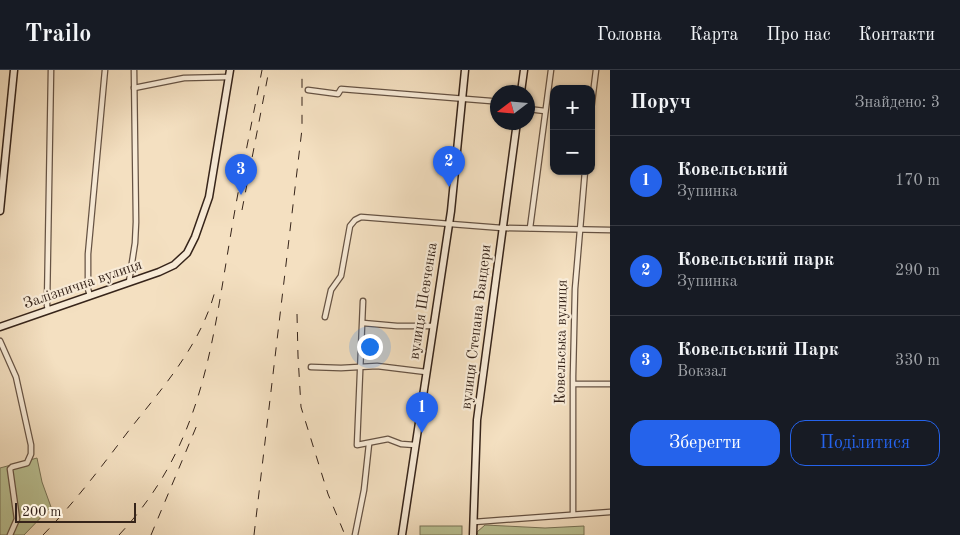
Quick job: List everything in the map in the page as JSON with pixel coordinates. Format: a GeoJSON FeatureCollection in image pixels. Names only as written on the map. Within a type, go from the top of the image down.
{"type":"FeatureCollection","features":[{"type":"Feature","properties":{"kind":"street"},"geometry":{"type":"LineString","coordinates":[[0,211],[14,70]]}},
{"type":"Feature","properties":{"kind":"street"},"geometry":{"type":"LineString","coordinates":[[48,310],[51,70]]}},
{"type":"Feature","properties":{"kind":"street"},"geometry":{"type":"LineString","coordinates":[[90,296],[88,289],[88,254],[105,70]]}},
{"type":"Feature","properties":{"kind":"street"},"geometry":{"type":"LineString","coordinates":[[129,282],[136,222],[134,70]]}},
{"type":"Feature","properties":{"kind":"street","name":"вулиця Шевченка"},"geometry":{"type":"LineString","coordinates":[[402,535],[449,225],[464,70]]}},
{"type":"Feature","properties":{"kind":"street"},"geometry":{"type":"LineString","coordinates":[[522,85],[524,70]]}},
{"type":"Feature","properties":{"kind":"street"},"geometry":{"type":"LineString","coordinates":[[530,228],[551,70]]}},
{"type":"Feature","properties":{"kind":"street"},"geometry":{"type":"LineString","coordinates":[[594,85],[596,70]]}},
{"type":"Feature","properties":{"kind":"street"},"geometry":{"type":"LineString","coordinates":[[134,88],[184,78],[229,74]]}},
{"type":"Feature","properties":{"kind":"street","name":"Залізнична вулиця"},"geometry":{"type":"LineString","coordinates":[[0,327],[174,265],[187,253],[195,237],[209,197],[229,74]]}},
{"type":"Feature","properties":{"kind":"street"},"geometry":{"type":"LineString","coordinates":[[308,90],[338,94],[341,89],[490,101]]}},
{"type":"Feature","properties":{"kind":"street"},"geometry":{"type":"LineString","coordinates":[[535,109],[545,111]]}},
{"type":"Feature","properties":{"kind":"street","name":"вулиця Степана Бандери"},"geometry":{"type":"LineString","coordinates":[[473,535],[477,420],[516,130]]}},
{"type":"Feature","properties":{"kind":"street","name":"Ковельська вулиця"},"geometry":{"type":"LineString","coordinates":[[573,514],[575,289],[585,175]]}},
{"type":"Feature","properties":{"kind":"street"},"geometry":{"type":"LineString","coordinates":[[325,317],[331,290],[341,276],[350,226],[361,217],[502,228],[610,230]]}},
{"type":"Feature","properties":{"kind":"street"},"geometry":{"type":"LineString","coordinates":[[363,301],[357,444],[369,444],[388,439],[401,444],[415,445]]}},
{"type":"Feature","properties":{"kind":"street"},"geometry":{"type":"LineString","coordinates":[[363,323],[397,326],[433,326]]}},
{"type":"Feature","properties":{"kind":"street"},"geometry":{"type":"LineString","coordinates":[[0,341],[16,377],[31,445],[31,454],[27,463],[10,469],[17,520],[10,535]]}},
{"type":"Feature","properties":{"kind":"street"},"geometry":{"type":"LineString","coordinates":[[311,367],[378,366],[426,372]]}},
{"type":"Feature","properties":{"kind":"street"},"geometry":{"type":"LineString","coordinates":[[574,384],[610,384]]}},
{"type":"Feature","properties":{"kind":"street"},"geometry":{"type":"LineString","coordinates":[[355,535],[364,490],[369,444]]}},
{"type":"Feature","properties":{"kind":"street"},"geometry":{"type":"LineString","coordinates":[[474,522],[610,512]]}},
{"type":"Feature","properties":{"kind":"green space"},"geometry":{"type":"Polygon","coordinates":[[[37,458],[42,482],[51,507],[24,535],[0,535],[0,468],[37,458]]]}},
{"type":"Feature","properties":{"kind":"green space"},"geometry":{"type":"Polygon","coordinates":[[[485,525],[545,528],[584,526],[584,535],[478,535],[477,532],[485,525]]]}},
{"type":"Feature","properties":{"kind":"green space"},"geometry":{"type":"Polygon","coordinates":[[[420,526],[462,526],[462,535],[420,535],[420,526]]]}},
{"type":"Feature","properties":{"kind":"railway"},"geometry":{"type":"LineString","coordinates":[[119,535],[147,500],[170,465],[187,428],[200,390],[218,311],[235,207],[262,70]]}},
{"type":"Feature","properties":{"kind":"railway"},"geometry":{"type":"LineString","coordinates":[[242,210],[269,70]]}},
{"type":"Feature","properties":{"kind":"railway"},"geometry":{"type":"LineString","coordinates":[[254,535],[302,129],[302,70]]}},
{"type":"Feature","properties":{"kind":"railway"},"geometry":{"type":"LineString","coordinates":[[43,535],[88,484],[169,380],[202,326],[216,287]]}},
{"type":"Feature","properties":{"kind":"railway"},"geometry":{"type":"LineString","coordinates":[[297,314],[301,407],[328,494],[345,535]]}},
{"type":"Feature","properties":{"kind":"railway"},"geometry":{"type":"LineString","coordinates":[[151,535],[197,425]]}},
{"type":"Feature","properties":{"kind":"place","name":"Ковельський парк"},"geometry":{"type":"Point","coordinates":[449,187]}},
{"type":"Feature","properties":{"kind":"place","name":"Ковельський Парк"},"geometry":{"type":"Point","coordinates":[241,195]}},
{"type":"Feature","properties":{"kind":"place","name":"Ковельський"},"geometry":{"type":"Point","coordinates":[422,433]}}]}
